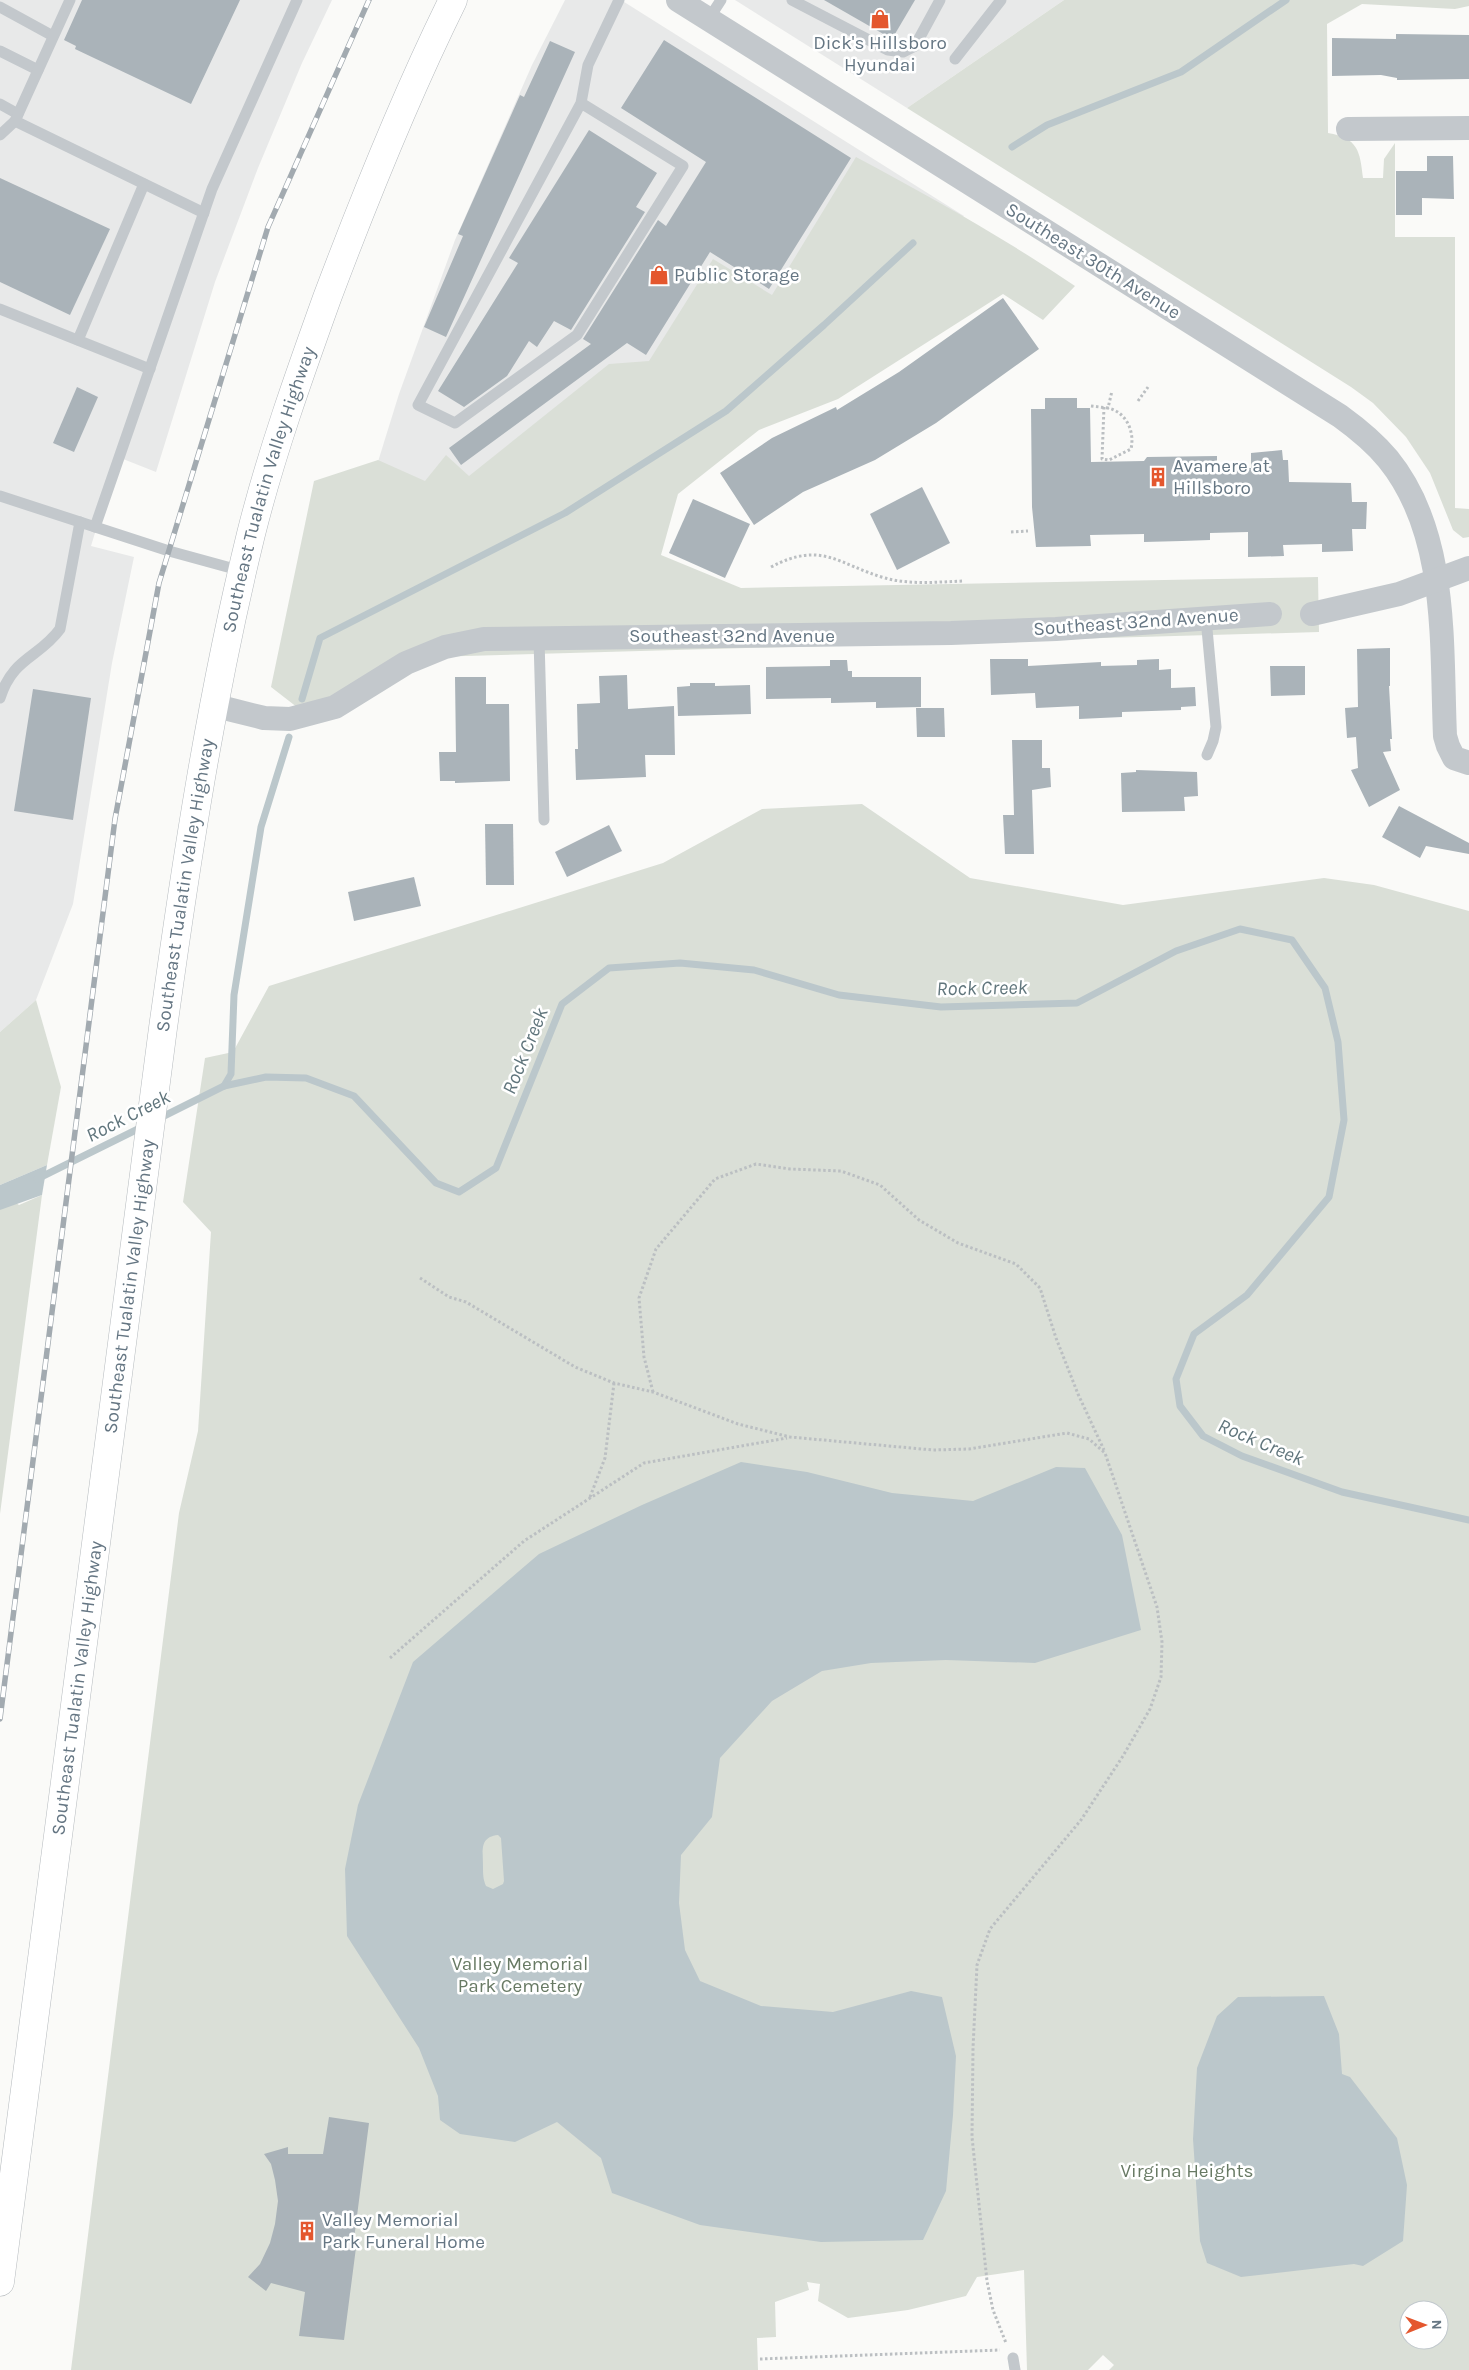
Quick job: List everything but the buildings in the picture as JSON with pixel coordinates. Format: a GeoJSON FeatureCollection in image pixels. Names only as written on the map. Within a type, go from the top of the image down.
{"type":"FeatureCollection","features":[{"type":"Feature","properties":{"kind":"main road","name":"Southeast Tualatin Valley Highway"},"geometry":{"type":"LineString","coordinates":[[0,2282],[163,1028],[189,840],[212,705],[242,572],[279,435],[349,240],[388,140],[453,0]]}},
{"type":"Feature","properties":{"kind":"street","name":"Southeast 30th Avenue"},"geometry":{"type":"LineString","coordinates":[[678,0],[1350,423],[1389,460],[1412,496],[1430,544],[1438,581],[1445,736],[1454,758],[1469,763]]}},
{"type":"Feature","properties":{"kind":"street"},"geometry":{"type":"LineString","coordinates":[[1348,129],[1469,128]]}},
{"type":"Feature","properties":{"kind":"street"},"geometry":{"type":"LineString","coordinates":[[1312,614],[1399,594],[1469,568]]}},
{"type":"Feature","properties":{"kind":"street","name":"Southeast 32nd Avenue"},"geometry":{"type":"LineString","coordinates":[[212,705],[264,718],[290,719],[335,708],[406,663],[445,647],[484,639],[951,633],[1056,629],[1270,614]]}},
{"type":"Feature","properties":{"kind":"lane"},"geometry":{"type":"LineString","coordinates":[[0,135],[17,117],[70,0]]}},
{"type":"Feature","properties":{"kind":"lane"},"geometry":{"type":"LineString","coordinates":[[95,527],[212,189],[297,0]]}},
{"type":"Feature","properties":{"kind":"lane"},"geometry":{"type":"LineString","coordinates":[[581,103],[683,166],[577,335],[455,423],[418,405],[581,103],[588,65],[619,0]]}},
{"type":"Feature","properties":{"kind":"lane"},"geometry":{"type":"LineString","coordinates":[[708,20],[721,0]]}},
{"type":"Feature","properties":{"kind":"lane"},"geometry":{"type":"LineString","coordinates":[[792,0],[888,50],[904,52],[915,46],[940,0]]}},
{"type":"Feature","properties":{"kind":"lane"},"geometry":{"type":"LineString","coordinates":[[955,59],[1001,0]]}},
{"type":"Feature","properties":{"kind":"lane"},"geometry":{"type":"LineString","coordinates":[[0,7],[53,36]]}},
{"type":"Feature","properties":{"kind":"lane"},"geometry":{"type":"LineString","coordinates":[[0,50],[38,70]]}},
{"type":"Feature","properties":{"kind":"lane"},"geometry":{"type":"LineString","coordinates":[[0,104],[17,117],[144,184],[204,213]]}},
{"type":"Feature","properties":{"kind":"lane"},"geometry":{"type":"LineString","coordinates":[[78,340],[144,184]]}},
{"type":"Feature","properties":{"kind":"lane"},"geometry":{"type":"LineString","coordinates":[[0,309],[150,369]]}},
{"type":"Feature","properties":{"kind":"lane"},"geometry":{"type":"LineString","coordinates":[[0,496],[169,551],[242,572]]}},
{"type":"Feature","properties":{"kind":"lane"},"geometry":{"type":"LineString","coordinates":[[0,698],[5,681],[34,652],[52,641],[60,629],[80,522]]}},
{"type":"Feature","properties":{"kind":"lane"},"geometry":{"type":"LineString","coordinates":[[1206,618],[1216,727],[1214,741],[1207,755]]}},
{"type":"Feature","properties":{"kind":"lane"},"geometry":{"type":"LineString","coordinates":[[539,639],[544,820]]}},
{"type":"Feature","properties":{"kind":"lane"},"geometry":{"type":"LineString","coordinates":[[1011,2354],[1015,2370]]}},
{"type":"Feature","properties":{"kind":"path"},"geometry":{"type":"LineString","coordinates":[[1138,401],[1148,387]]}},
{"type":"Feature","properties":{"kind":"path"},"geometry":{"type":"LineString","coordinates":[[1091,406],[1106,408],[1119,410],[1125,417],[1133,440],[1131,449],[1109,460],[1102,459],[1106,408],[1112,391]]}},
{"type":"Feature","properties":{"kind":"path"},"geometry":{"type":"LineString","coordinates":[[1011,532],[1028,532]]}},
{"type":"Feature","properties":{"kind":"path"},"geometry":{"type":"LineString","coordinates":[[771,567],[783,561],[808,555],[825,555],[887,578],[912,582],[963,581]]}},
{"type":"Feature","properties":{"kind":"path"},"geometry":{"type":"LineString","coordinates":[[653,1392],[644,1357],[638,1298],[656,1248],[714,1179],[756,1164],[790,1169],[840,1171],[880,1184],[919,1220],[958,1243],[1016,1264],[1040,1288],[1059,1346],[1105,1452],[1157,1607],[1162,1642],[1161,1677],[1150,1709],[1123,1756],[1081,1820],[990,1929],[977,1965],[973,2048],[972,2137],[987,2281],[993,2310],[1011,2354],[760,2359]]}},
{"type":"Feature","properties":{"kind":"path"},"geometry":{"type":"LineString","coordinates":[[420,1278],[449,1297],[466,1302],[575,1368],[614,1383],[653,1392],[738,1424],[790,1437],[951,1450],[969,1449],[1067,1433],[1089,1439],[1105,1452]]}},
{"type":"Feature","properties":{"kind":"path"},"geometry":{"type":"LineString","coordinates":[[590,1498],[605,1458],[614,1383]]}},
{"type":"Feature","properties":{"kind":"path"},"geometry":{"type":"LineString","coordinates":[[390,1658],[524,1540],[644,1463],[790,1437]]}},
{"type":"Feature","properties":{"kind":"shaded area"},"geometry":{"type":"Polygon","coordinates":[[[0,0],[332,0],[302,63],[258,168],[215,282],[156,472],[118,457],[91,546],[134,557],[112,663],[73,904],[36,1000],[0,1032],[0,0]]]}},
{"type":"Feature","properties":{"kind":"shaded area","name":"Public Storage"},"geometry":{"type":"Polygon","coordinates":[[[565,0],[621,0],[964,216],[550,496],[358,526],[399,394],[455,240],[532,65],[565,0]]]}},
{"type":"Feature","properties":{"kind":"shaded area"},"geometry":{"type":"Polygon","coordinates":[[[735,0],[1064,0],[907,108],[735,0]]]}},
{"type":"Feature","properties":{"kind":"shaded area"},"geometry":{"type":"Polygon","coordinates":[[[47,1165],[42,1195],[0,1210],[0,1185],[47,1165]]]}},
{"type":"Feature","properties":{"kind":"shaded area"},"geometry":{"type":"Polygon","coordinates":[[[741,1462],[807,1472],[892,1493],[973,1501],[1056,1467],[1085,1468],[1122,1535],[1141,1630],[1035,1663],[946,1660],[871,1663],[822,1671],[772,1701],[720,1758],[712,1817],[681,1855],[679,1903],[685,1950],[700,1981],[761,2006],[833,2012],[911,1991],[942,1997],[956,2056],[953,2115],[946,2191],[923,2240],[821,2242],[700,2225],[612,2193],[601,2158],[557,2122],[515,2142],[460,2134],[440,2120],[438,2096],[419,2048],[347,1936],[345,1869],[358,1805],[413,1662],[539,1554],[642,1505],[741,1462]],[[498,1835],[492,1836],[483,1846],[484,1879],[486,1886],[493,1889],[503,1884],[504,1881],[501,1838],[498,1835]]]}},
{"type":"Feature","properties":{"kind":"shaded area"},"geometry":{"type":"Polygon","coordinates":[[[1324,1996],[1339,2034],[1342,2074],[1350,2077],[1397,2138],[1407,2185],[1403,2241],[1363,2266],[1354,2264],[1241,2277],[1207,2263],[1200,2241],[1193,2139],[1197,2068],[1217,2016],[1238,1997],[1324,1996]]]}},
{"type":"Feature","properties":{"kind":"green space"},"geometry":{"type":"Polygon","coordinates":[[[1064,0],[1469,0],[1469,6],[1455,9],[1362,4],[1327,24],[1328,133],[1346,138],[1356,147],[1359,153],[1363,178],[1383,178],[1384,159],[1395,143],[1395,237],[1455,237],[1455,508],[1469,509],[1469,537],[1463,538],[1453,530],[1430,473],[1406,437],[1373,403],[1351,387],[907,108],[1064,0]]]}},
{"type":"Feature","properties":{"kind":"green space"},"geometry":{"type":"Polygon","coordinates":[[[856,157],[967,218],[1075,286],[1043,320],[1003,294],[838,399],[759,430],[678,494],[661,555],[741,588],[1318,577],[1319,632],[430,657],[311,718],[271,687],[314,481],[378,460],[425,481],[446,455],[469,476],[609,364],[649,361],[713,259],[772,295],[856,157]]]}},
{"type":"Feature","properties":{"kind":"green space"},"geometry":{"type":"Polygon","coordinates":[[[862,804],[970,878],[1123,905],[1324,878],[1374,885],[1469,911],[1469,2370],[1109,2370],[1114,2365],[1103,2355],[1088,2370],[1027,2370],[1024,2270],[977,2277],[966,2296],[908,2310],[848,2318],[818,2301],[820,2284],[807,2282],[809,2290],[775,2302],[776,2337],[757,2338],[758,2370],[71,2370],[179,1513],[198,1431],[211,1232],[183,1202],[205,1058],[233,1052],[269,986],[663,863],[762,809],[862,804]]]}},
{"type":"Feature","properties":{"kind":"green space"},"geometry":{"type":"Polygon","coordinates":[[[36,1000],[61,1087],[47,1165],[0,1185],[0,1032],[36,1000]]]}},
{"type":"Feature","properties":{"kind":"green space"},"geometry":{"type":"Polygon","coordinates":[[[0,1191],[19,1205],[42,1195],[0,1514],[0,1191]]]}},
{"type":"Feature","properties":{"kind":"waterway"},"geometry":{"type":"LineString","coordinates":[[1012,147],[1047,125],[1181,72],[1286,0]]}},
{"type":"Feature","properties":{"kind":"waterway"},"geometry":{"type":"LineString","coordinates":[[302,699],[320,638],[565,513],[726,411],[824,325],[913,243]]}},
{"type":"Feature","properties":{"kind":"waterway"},"geometry":{"type":"LineString","coordinates":[[224,1086],[231,1074],[234,995],[261,827],[289,737]]}},
{"type":"Feature","properties":{"kind":"waterway","name":"Rock Creek"},"geometry":{"type":"LineString","coordinates":[[158,1119],[224,1086],[266,1077],[306,1078],[354,1096],[436,1183],[459,1192],[496,1168],[562,1004],[609,968],[680,963],[754,970],[839,995],[941,1007],[1077,1003],[1176,951],[1240,929],[1292,940],[1325,988],[1338,1042],[1344,1120],[1329,1197],[1247,1295],[1194,1334],[1176,1379],[1180,1406],[1203,1436],[1242,1456],[1342,1492],[1469,1520]]}},
{"type":"Feature","properties":{"kind":"waterway","name":"Rock Creek"},"geometry":{"type":"LineString","coordinates":[[37,1179],[144,1126]]}},
{"type":"Feature","properties":{"kind":"railway"},"geometry":{"type":"LineString","coordinates":[[0,1719],[115,819],[159,583],[268,227],[369,0]]}},
{"type":"Feature","properties":{"kind":"place","name":"Dick's Hillsboro Hyundai"},"geometry":{"type":"Point","coordinates":[880,19]}},
{"type":"Feature","properties":{"kind":"place","name":"Public Storage"},"geometry":{"type":"Point","coordinates":[659,275]}},
{"type":"Feature","properties":{"kind":"place","name":"Avamere at Hillsboro"},"geometry":{"type":"Point","coordinates":[1158,477]}},
{"type":"Feature","properties":{"kind":"place","name":"Valley Memorial Park Funeral Home"},"geometry":{"type":"Point","coordinates":[307,2231]}},
{"type":"Feature","properties":{"kind":"park label","name":"Valley Memorial Park Cemetery"},"geometry":{"type":"Point","coordinates":[520,1975]}},
{"type":"Feature","properties":{"kind":"park label","name":"Virgina Heights"},"geometry":{"type":"Point","coordinates":[1187,2171]}}]}
